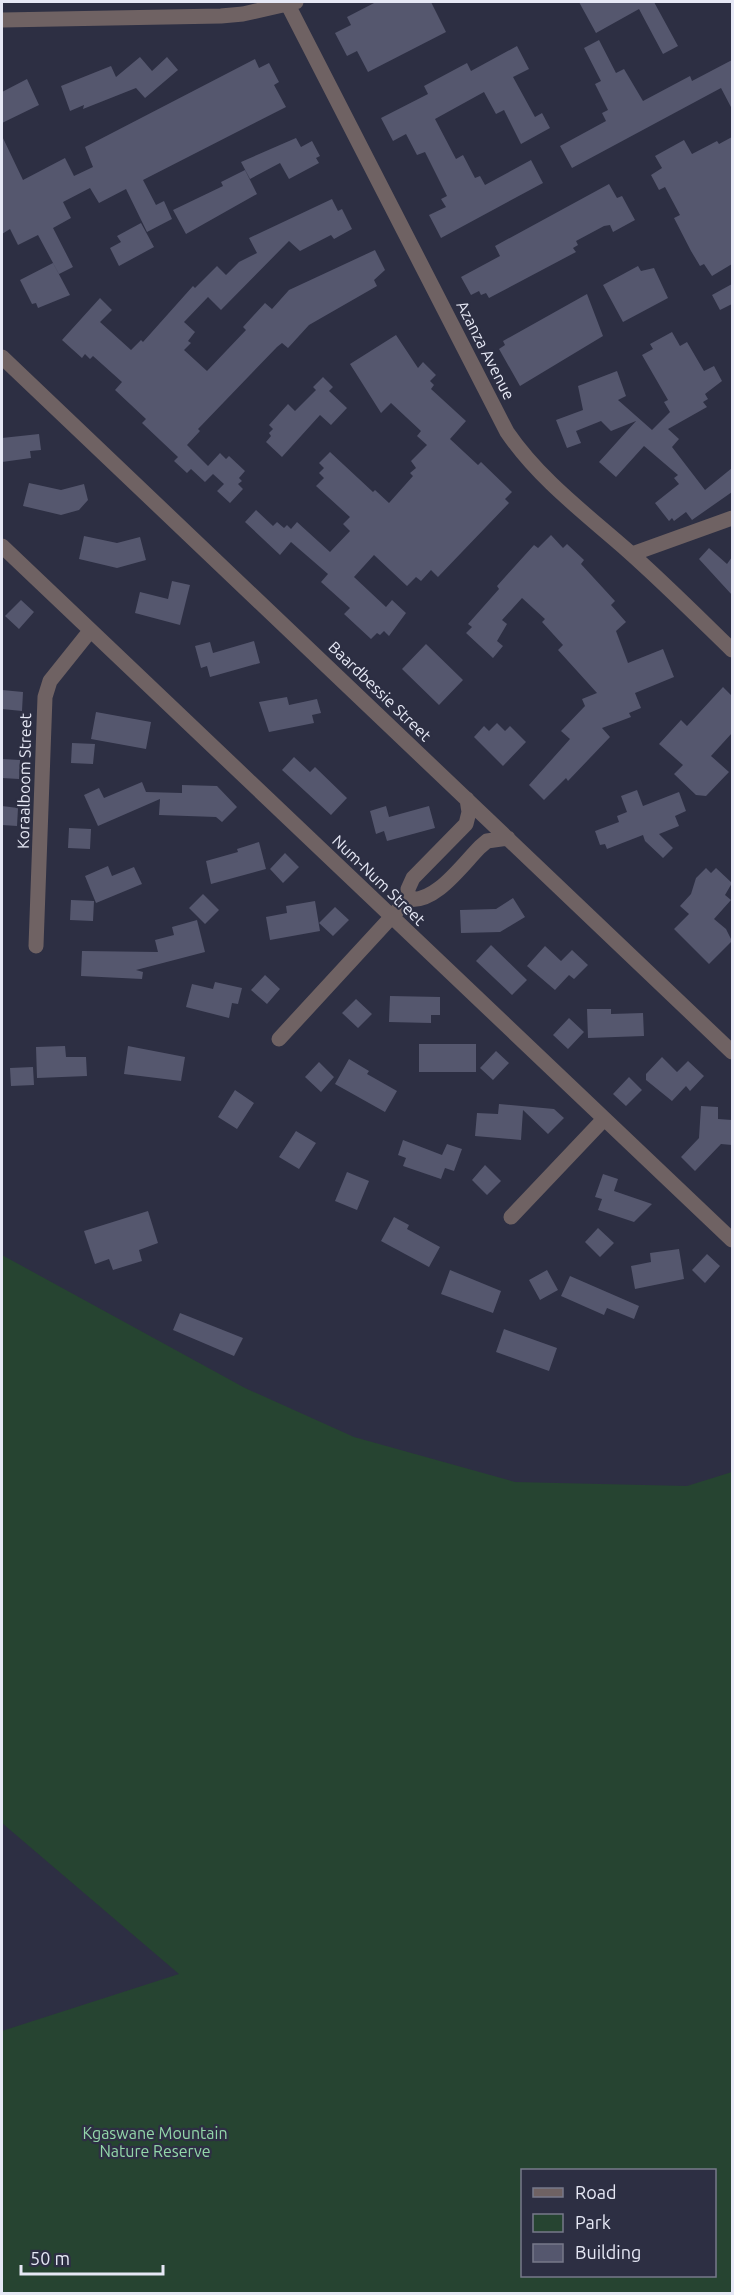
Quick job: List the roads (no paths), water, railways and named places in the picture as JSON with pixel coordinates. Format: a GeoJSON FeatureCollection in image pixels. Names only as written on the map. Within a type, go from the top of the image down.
{"type":"FeatureCollection","features":[{"type":"Feature","properties":{"kind":"street"},"geometry":{"type":"LineString","coordinates":[[2,20],[221,16],[292,3]]}},
{"type":"Feature","properties":{"kind":"street","name":"Azanza Avenue"},"geometry":{"type":"LineString","coordinates":[[292,3],[507,432],[527,458],[561,493],[632,554],[732,650]]}},
{"type":"Feature","properties":{"kind":"street","name":"Baardbessie Street"},"geometry":{"type":"LineString","coordinates":[[2,357],[732,1052]]}},
{"type":"Feature","properties":{"kind":"street"},"geometry":{"type":"LineString","coordinates":[[632,554],[732,518]]}},
{"type":"Feature","properties":{"kind":"street","name":"Num-Num Street"},"geometry":{"type":"LineString","coordinates":[[2,546],[732,1240]]}},
{"type":"Feature","properties":{"kind":"street","name":"Koraalboom Street"},"geometry":{"type":"LineString","coordinates":[[36,946],[45,697],[50,681],[90,631]]}},
{"type":"Feature","properties":{"kind":"street"},"geometry":{"type":"LineString","coordinates":[[279,1039],[408,900],[408,890],[413,878],[466,824],[469,812],[467,799]]}},
{"type":"Feature","properties":{"kind":"street"},"geometry":{"type":"LineString","coordinates":[[408,900],[419,901],[431,896],[487,841],[508,838]]}},
{"type":"Feature","properties":{"kind":"street"},"geometry":{"type":"LineString","coordinates":[[511,1217],[604,1119]]}},
{"type":"Feature","properties":{"kind":"park label","name":"Kgaswane Mountain Nature Reserve"},"geometry":{"type":"Point","coordinates":[155,2142]}}]}
